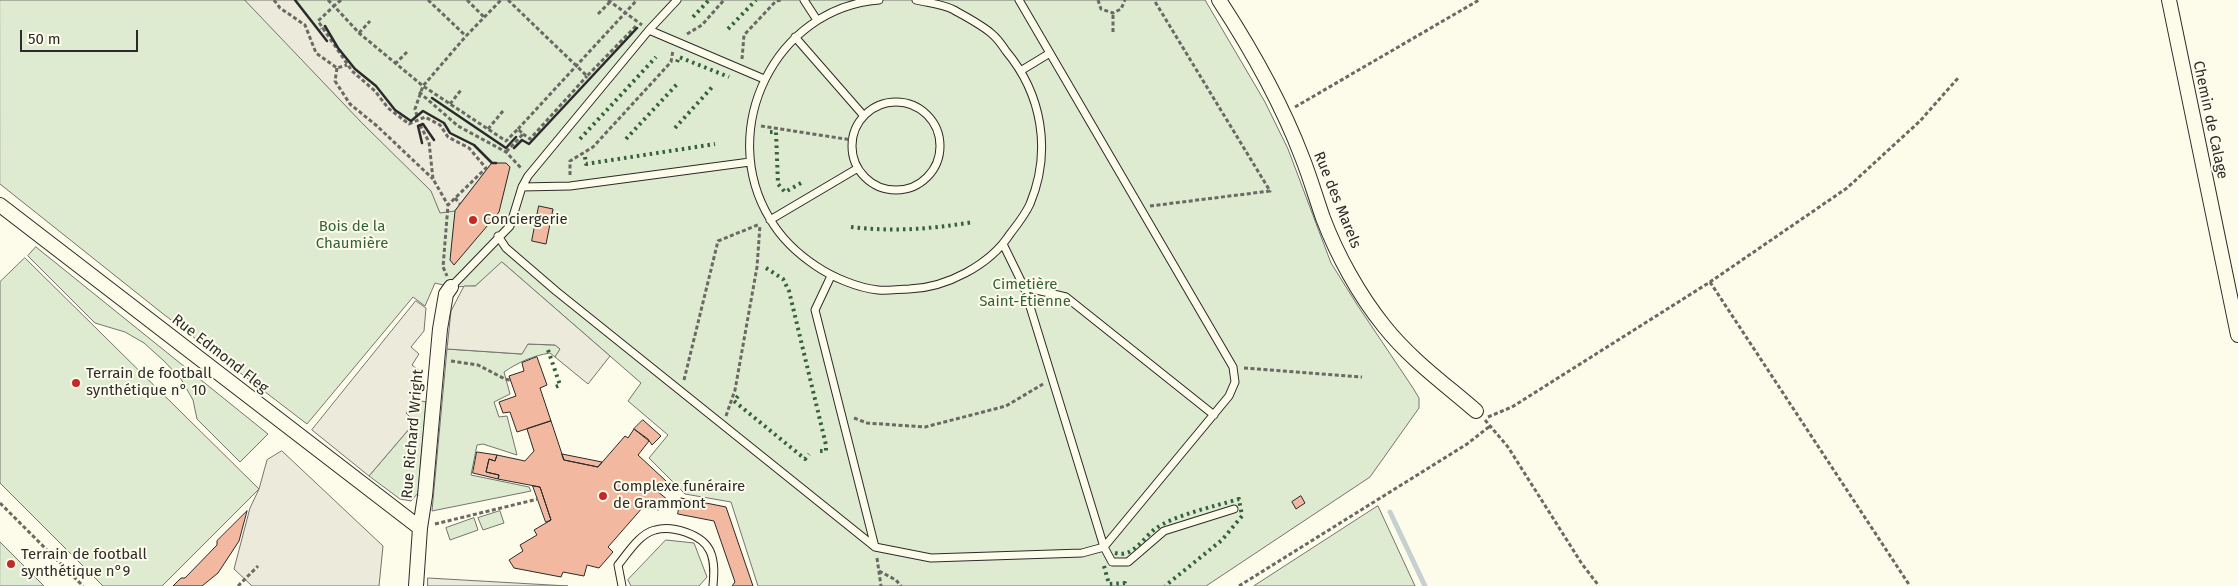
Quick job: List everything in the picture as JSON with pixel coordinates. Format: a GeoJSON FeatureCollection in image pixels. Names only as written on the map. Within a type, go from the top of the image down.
{"type":"FeatureCollection","features":[{"type":"Feature","properties":{"kind":"street","name":"Rue des Marels"},"geometry":{"type":"LineString","coordinates":[[1220,0],[1283,112],[1302,157],[1324,220],[1346,266],[1363,295],[1384,326],[1405,350],[1480,415]]}},
{"type":"Feature","properties":{"kind":"street","name":"Chemin de Calage"},"geometry":{"type":"LineString","coordinates":[[2169,0],[2238,335]]}},
{"type":"Feature","properties":{"kind":"street","name":"Rue Edmond Fleg"},"geometry":{"type":"LineString","coordinates":[[0,205],[420,528]]}},
{"type":"Feature","properties":{"kind":"street","name":"Rue Richard Wright"},"geometry":{"type":"LineString","coordinates":[[416,586],[441,317],[446,294],[451,287]]}},
{"type":"Feature","properties":{"kind":"lane"},"geometry":{"type":"LineString","coordinates":[[451,287],[498,236],[510,226],[522,187],[528,176],[649,30],[677,0]]}},
{"type":"Feature","properties":{"kind":"lane"},"geometry":{"type":"LineString","coordinates":[[804,0],[817,20]]}},
{"type":"Feature","properties":{"kind":"lane"},"geometry":{"type":"LineString","coordinates":[[880,0],[860,2],[817,20],[795,37],[780,53],[764,79],[750,124],[750,162],[757,192],[770,220],[797,253],[831,276],[876,290],[923,289],[967,273],[1004,244],[1030,205],[1042,160],[1039,113],[1022,70],[992,34],[952,9],[916,0]]}},
{"type":"Feature","properties":{"kind":"lane"},"geometry":{"type":"LineString","coordinates":[[498,236],[506,248],[556,291],[875,548],[931,558],[1082,553],[1104,546],[1214,415],[1235,382],[1233,367],[1020,0]]}},
{"type":"Feature","properties":{"kind":"lane"},"geometry":{"type":"LineString","coordinates":[[649,30],[764,79]]}},
{"type":"Feature","properties":{"kind":"lane"},"geometry":{"type":"LineString","coordinates":[[795,37],[864,116]]}},
{"type":"Feature","properties":{"kind":"lane"},"geometry":{"type":"LineString","coordinates":[[1022,70],[1050,53]]}},
{"type":"Feature","properties":{"kind":"lane"},"geometry":{"type":"LineString","coordinates":[[898,102],[915,107],[930,118],[937,128],[940,152],[937,164],[922,183],[899,191],[881,188],[866,178],[858,168],[852,150],[852,140],[864,116],[874,108],[885,103],[898,102]]}},
{"type":"Feature","properties":{"kind":"lane"},"geometry":{"type":"LineString","coordinates":[[522,187],[570,186],[750,162]]}},
{"type":"Feature","properties":{"kind":"lane"},"geometry":{"type":"LineString","coordinates":[[770,220],[858,168]]}},
{"type":"Feature","properties":{"kind":"lane"},"geometry":{"type":"LineString","coordinates":[[1004,244],[1024,287],[1104,546],[1112,562],[1128,562],[1164,531],[1234,509]]}},
{"type":"Feature","properties":{"kind":"lane"},"geometry":{"type":"LineString","coordinates":[[831,276],[815,310],[875,548]]}},
{"type":"Feature","properties":{"kind":"lane"},"geometry":{"type":"LineString","coordinates":[[1024,287],[1066,297],[1214,415]]}},
{"type":"Feature","properties":{"kind":"lane"},"geometry":{"type":"LineString","coordinates":[[622,586],[618,565],[642,538],[654,530],[665,529],[681,531],[700,539],[710,550],[714,573],[713,586]]}},
{"type":"Feature","properties":{"kind":"path"},"geometry":{"type":"LineString","coordinates":[[274,0],[280,8],[306,25],[316,53],[336,68]]}},
{"type":"Feature","properties":{"kind":"path"},"geometry":{"type":"LineString","coordinates":[[328,0],[359,33],[395,64],[423,86],[506,141],[637,0]]}},
{"type":"Feature","properties":{"kind":"path"},"geometry":{"type":"LineString","coordinates":[[341,0],[318,21],[347,65],[375,90],[388,108],[409,124],[425,117],[440,125],[448,137],[469,148],[486,168],[448,205]]}},
{"type":"Feature","properties":{"kind":"path"},"geometry":{"type":"LineString","coordinates":[[428,0],[466,36]]}},
{"type":"Feature","properties":{"kind":"path"},"geometry":{"type":"LineString","coordinates":[[467,0],[484,17]]}},
{"type":"Feature","properties":{"kind":"path"},"geometry":{"type":"LineString","coordinates":[[417,116],[415,109],[419,92],[423,86],[466,36],[501,0]]}},
{"type":"Feature","properties":{"kind":"path"},"geometry":{"type":"LineString","coordinates":[[508,0],[588,76]]}},
{"type":"Feature","properties":{"kind":"path"},"geometry":{"type":"LineString","coordinates":[[570,186],[570,161],[593,147],[671,62],[674,41],[702,25],[724,0]]}},
{"type":"Feature","properties":{"kind":"path"},"geometry":{"type":"LineString","coordinates":[[742,70],[744,35],[776,1],[782,0]]}},
{"type":"Feature","properties":{"kind":"path"},"geometry":{"type":"LineString","coordinates":[[1098,0],[1101,8],[1113,13],[1121,9],[1125,0]]}},
{"type":"Feature","properties":{"kind":"path"},"geometry":{"type":"LineString","coordinates":[[1140,207],[1270,191],[1154,0]]}},
{"type":"Feature","properties":{"kind":"path"},"geometry":{"type":"LineString","coordinates":[[1283,112],[1300,105],[1479,0]]}},
{"type":"Feature","properties":{"kind":"path"},"geometry":{"type":"LineString","coordinates":[[598,14],[610,1],[649,30]]}},
{"type":"Feature","properties":{"kind":"path"},"geometry":{"type":"LineString","coordinates":[[1113,13],[1113,32]]}},
{"type":"Feature","properties":{"kind":"path"},"geometry":{"type":"LineString","coordinates":[[359,33],[370,21]]}},
{"type":"Feature","properties":{"kind":"path"},"geometry":{"type":"LineString","coordinates":[[518,129],[530,139],[639,23]]}},
{"type":"Feature","properties":{"kind":"path"},"geometry":{"type":"LineString","coordinates":[[395,64],[407,52]]}},
{"type":"Feature","properties":{"kind":"path"},"geometry":{"type":"LineString","coordinates":[[336,68],[347,65]]}},
{"type":"Feature","properties":{"kind":"path"},"geometry":{"type":"LineString","coordinates":[[336,68],[335,81],[350,104],[377,126],[433,179],[448,205],[443,267],[451,287]]}},
{"type":"Feature","properties":{"kind":"path"},"geometry":{"type":"LineString","coordinates":[[1599,586],[1582,564],[1508,446],[1480,415],[1512,406],[1710,282],[1847,188],[1920,121],[1959,77]]}},
{"type":"Feature","properties":{"kind":"path"},"geometry":{"type":"LineString","coordinates":[[450,104],[461,90]]}},
{"type":"Feature","properties":{"kind":"path"},"geometry":{"type":"LineString","coordinates":[[419,92],[458,126],[506,152],[528,176]]}},
{"type":"Feature","properties":{"kind":"path"},"geometry":{"type":"LineString","coordinates":[[488,129],[503,111]]}},
{"type":"Feature","properties":{"kind":"path"},"geometry":{"type":"LineString","coordinates":[[750,124],[852,140]]}},
{"type":"Feature","properties":{"kind":"path"},"geometry":{"type":"LineString","coordinates":[[420,125],[429,142],[433,179]]}},
{"type":"Feature","properties":{"kind":"path"},"geometry":{"type":"LineString","coordinates":[[506,152],[523,134]]}},
{"type":"Feature","properties":{"kind":"path"},"geometry":{"type":"LineString","coordinates":[[455,198],[460,204]]}},
{"type":"Feature","properties":{"kind":"path"},"geometry":{"type":"LineString","coordinates":[[682,391],[718,241],[770,220]]}},
{"type":"Feature","properties":{"kind":"path"},"geometry":{"type":"LineString","coordinates":[[723,424],[735,390],[757,266],[760,225]]}},
{"type":"Feature","properties":{"kind":"path"},"geometry":{"type":"LineString","coordinates":[[1710,282],[1910,586]]}},
{"type":"Feature","properties":{"kind":"path"},"geometry":{"type":"LineString","coordinates":[[436,364],[446,360],[478,365],[510,380]]}},
{"type":"Feature","properties":{"kind":"path"},"geometry":{"type":"LineString","coordinates":[[1233,367],[1362,377]]}},
{"type":"Feature","properties":{"kind":"path"},"geometry":{"type":"LineString","coordinates":[[841,414],[867,423],[924,426],[1006,406],[1052,378]]}},
{"type":"Feature","properties":{"kind":"path"},"geometry":{"type":"LineString","coordinates":[[1239,586],[1467,444],[1490,426]]}},
{"type":"Feature","properties":{"kind":"path"},"geometry":{"type":"LineString","coordinates":[[420,528],[538,499]]}},
{"type":"Feature","properties":{"kind":"path"},"geometry":{"type":"LineString","coordinates":[[0,503],[83,586]]}},
{"type":"Feature","properties":{"kind":"path"},"geometry":{"type":"LineString","coordinates":[[875,548],[881,586]]}},
{"type":"Feature","properties":{"kind":"path"},"geometry":{"type":"LineString","coordinates":[[238,586],[258,566]]}},
{"type":"Feature","properties":{"kind":"path"},"geometry":{"type":"LineString","coordinates":[[879,571],[896,580],[901,586]]}},
{"type":"Feature","properties":{"kind":"green space","name":"Cimetière Saint-Étienne"},"geometry":{"type":"Polygon","coordinates":[[[0,0],[1205,0],[1265,102],[1288,149],[1331,263],[1413,388],[1419,398],[1419,408],[1370,477],[1206,586],[758,586],[731,502],[685,494],[649,458],[668,435],[628,401],[641,383],[503,263],[475,286],[451,287],[435,283],[425,306],[413,297],[307,424],[162,313],[0,184],[0,0]]]}},
{"type":"Feature","properties":{"kind":"green space"},"geometry":{"type":"Polygon","coordinates":[[[36,247],[268,434],[240,462],[197,419],[193,400],[181,379],[164,361],[144,343],[125,332],[95,323],[28,256],[36,247]]]}},
{"type":"Feature","properties":{"kind":"green space","name":"Terrain de football synthétique n° 10"},"geometry":{"type":"Polygon","coordinates":[[[25,258],[259,489],[162,586],[103,586],[0,483],[0,282],[25,258]]]}},
{"type":"Feature","properties":{"kind":"green space"},"geometry":{"type":"Polygon","coordinates":[[[526,344],[555,345],[561,349],[555,357],[550,353],[537,356],[520,362],[504,372],[510,394],[494,402],[499,417],[507,416],[517,455],[483,444],[477,445],[471,475],[529,487],[531,491],[432,511],[447,349],[521,354],[526,344]]]}},
{"type":"Feature","properties":{"kind":"green space"},"geometry":{"type":"Polygon","coordinates":[[[418,400],[426,402],[418,493],[411,501],[400,499],[369,476],[415,422],[404,413],[418,400]]]}},
{"type":"Feature","properties":{"kind":"green space"},"geometry":{"type":"Polygon","coordinates":[[[1378,506],[1415,586],[1254,586],[1378,506]]]}},
{"type":"Feature","properties":{"kind":"green space"},"geometry":{"type":"Polygon","coordinates":[[[500,511],[504,523],[483,530],[478,518],[500,511]]]}},
{"type":"Feature","properties":{"kind":"green space"},"geometry":{"type":"Polygon","coordinates":[[[474,518],[478,530],[450,540],[446,528],[474,518]]]}},
{"type":"Feature","properties":{"kind":"green space"},"geometry":{"type":"Polygon","coordinates":[[[666,540],[694,543],[707,577],[699,586],[631,586],[628,580],[666,540]]]}},
{"type":"Feature","properties":{"kind":"green space","name":"Terrain de football synthétique n°9"},"geometry":{"type":"Polygon","coordinates":[[[0,542],[44,586],[0,586],[0,542]]]}},
{"type":"Feature","properties":{"kind":"shaded area"},"geometry":{"type":"Polygon","coordinates":[[[245,0],[295,0],[319,30],[325,26],[338,48],[355,69],[376,86],[395,110],[411,121],[423,111],[444,123],[450,133],[474,145],[492,163],[455,211],[440,213],[431,191],[362,123],[245,0]]]}},
{"type":"Feature","properties":{"kind":"shaded area"},"geometry":{"type":"Polygon","coordinates":[[[502,262],[610,356],[588,384],[555,357],[560,349],[555,345],[528,344],[522,354],[447,349],[451,311],[464,286],[475,286],[502,262]]]}},
{"type":"Feature","properties":{"kind":"shaded area"},"geometry":{"type":"Polygon","coordinates":[[[416,301],[426,308],[424,331],[411,347],[419,354],[412,365],[421,372],[418,400],[406,413],[415,422],[369,476],[312,430],[416,301]]]}},
{"type":"Feature","properties":{"kind":"shaded area"},"geometry":{"type":"Polygon","coordinates":[[[282,451],[383,546],[379,586],[252,586],[234,569],[250,508],[259,489],[267,460],[282,451]]]}},
{"type":"Feature","properties":{"kind":"shaded area"},"geometry":{"type":"Polygon","coordinates":[[[428,578],[568,586],[428,586],[428,578]]]}},
{"type":"Feature","properties":{"kind":"building","name":"Conciergerie"},"geometry":{"type":"Polygon","coordinates":[[[492,163],[506,163],[510,167],[499,212],[454,265],[450,260],[455,211],[492,163]]]}},
{"type":"Feature","properties":{"kind":"building"},"geometry":{"type":"Polygon","coordinates":[[[539,206],[553,209],[546,244],[532,241],[539,206]]]}},
{"type":"Feature","properties":{"kind":"building"},"geometry":{"type":"Polygon","coordinates":[[[537,357],[547,385],[540,388],[551,421],[517,432],[510,412],[503,413],[499,402],[516,396],[509,376],[524,371],[522,363],[537,357]]]}},
{"type":"Feature","properties":{"kind":"building"},"geometry":{"type":"Polygon","coordinates":[[[643,420],[661,436],[652,445],[648,439],[634,429],[643,420]]]}},
{"type":"Feature","properties":{"kind":"building","name":"Complexe funéraire de Grammont"},"geometry":{"type":"Polygon","coordinates":[[[551,421],[564,460],[598,467],[625,436],[628,438],[634,429],[649,441],[638,455],[666,481],[657,491],[668,500],[659,510],[643,507],[608,547],[613,552],[599,568],[587,565],[584,576],[563,572],[561,577],[514,568],[509,560],[523,551],[520,545],[537,535],[534,530],[551,520],[540,487],[498,479],[499,475],[486,472],[489,459],[495,461],[497,455],[525,461],[534,451],[527,429],[551,421]]]}},
{"type":"Feature","properties":{"kind":"building"},"geometry":{"type":"Polygon","coordinates":[[[477,452],[497,455],[495,461],[489,459],[486,472],[499,475],[498,479],[473,473],[477,452]]]}},
{"type":"Feature","properties":{"kind":"building"},"geometry":{"type":"Polygon","coordinates":[[[562,454],[602,462],[598,467],[564,460],[562,454]]]}},
{"type":"Feature","properties":{"kind":"building"},"geometry":{"type":"Polygon","coordinates":[[[533,486],[540,487],[551,520],[546,522],[533,486]]]}},
{"type":"Feature","properties":{"kind":"building"},"geometry":{"type":"Polygon","coordinates":[[[1301,496],[1305,503],[1296,509],[1292,502],[1301,496]]]}},
{"type":"Feature","properties":{"kind":"building"},"geometry":{"type":"Polygon","coordinates":[[[681,498],[726,507],[753,586],[732,586],[735,582],[714,521],[678,514],[681,498]]]}},
{"type":"Feature","properties":{"kind":"building"},"geometry":{"type":"Polygon","coordinates":[[[247,511],[239,541],[218,573],[202,586],[173,586],[181,578],[185,578],[217,545],[217,541],[247,511]]]}},
{"type":"Feature","properties":{"kind":"waterway"},"geometry":{"type":"LineString","coordinates":[[1390,512],[1425,586]]}},
{"type":"Feature","properties":{"kind":"hedge"},"geometry":{"type":"LineString","coordinates":[[693,17],[709,0]]}},
{"type":"Feature","properties":{"kind":"hedge"},"geometry":{"type":"LineString","coordinates":[[728,29],[756,0]]}},
{"type":"Feature","properties":{"kind":"hedge"},"geometry":{"type":"LineString","coordinates":[[580,139],[656,57]]}},
{"type":"Feature","properties":{"kind":"hedge"},"geometry":{"type":"LineString","coordinates":[[677,62],[679,57],[729,77]]}},
{"type":"Feature","properties":{"kind":"hedge"},"geometry":{"type":"LineString","coordinates":[[626,139],[679,82]]}},
{"type":"Feature","properties":{"kind":"hedge"},"geometry":{"type":"LineString","coordinates":[[675,128],[714,85]]}},
{"type":"Feature","properties":{"kind":"hedge"},"geometry":{"type":"LineString","coordinates":[[770,132],[776,132],[778,184],[785,192],[803,182]]}},
{"type":"Feature","properties":{"kind":"hedge"},"geometry":{"type":"LineString","coordinates":[[585,157],[586,164],[715,144]]}},
{"type":"Feature","properties":{"kind":"hedge"},"geometry":{"type":"LineString","coordinates":[[851,227],[912,229],[973,222]]}},
{"type":"Feature","properties":{"kind":"hedge"},"geometry":{"type":"LineString","coordinates":[[766,268],[783,279],[789,291],[826,445],[826,451],[820,451]]}},
{"type":"Feature","properties":{"kind":"hedge"},"geometry":{"type":"LineString","coordinates":[[548,350],[560,385],[553,388]]}},
{"type":"Feature","properties":{"kind":"hedge"},"geometry":{"type":"LineString","coordinates":[[738,396],[734,401],[805,459],[809,454]]}},
{"type":"Feature","properties":{"kind":"hedge"},"geometry":{"type":"LineString","coordinates":[[1115,553],[1127,553],[1137,547],[1155,529],[1173,519],[1239,499],[1242,516],[1222,540],[1165,586]]}},
{"type":"Feature","properties":{"kind":"hedge"},"geometry":{"type":"LineString","coordinates":[[1104,566],[1109,584],[1125,583],[1125,586]]}},
{"type":"Feature","properties":{"kind":"wall"},"geometry":{"type":"LineString","coordinates":[[295,0],[327,41]]}},
{"type":"Feature","properties":{"kind":"wall"},"geometry":{"type":"LineString","coordinates":[[325,26],[338,48],[355,69],[376,86],[395,110],[411,121],[423,111],[444,123],[450,133],[474,145],[492,163],[496,163]]}},
{"type":"Feature","properties":{"kind":"wall"},"geometry":{"type":"LineString","coordinates":[[514,148],[522,140],[529,144],[637,28]]}},
{"type":"Feature","properties":{"kind":"wall"},"geometry":{"type":"LineString","coordinates":[[432,98],[506,148],[516,137]]}},
{"type":"Feature","properties":{"kind":"wall"},"geometry":{"type":"LineString","coordinates":[[422,143],[418,126],[423,124],[434,140]]}},
{"type":"Feature","properties":{"kind":"place","name":"Conciergerie"},"geometry":{"type":"Point","coordinates":[473,220]}},
{"type":"Feature","properties":{"kind":"place","name":"Terrain de football synthétique n° 10"},"geometry":{"type":"Point","coordinates":[76,383]}},
{"type":"Feature","properties":{"kind":"place","name":"Complexe funéraire de Grammont"},"geometry":{"type":"Point","coordinates":[603,496]}},
{"type":"Feature","properties":{"kind":"place","name":"Terrain de football synthétique n°9"},"geometry":{"type":"Point","coordinates":[11,564]}},
{"type":"Feature","properties":{"kind":"park label","name":"Bois de la Chaumière"},"geometry":{"type":"Point","coordinates":[352,236]}}]}
